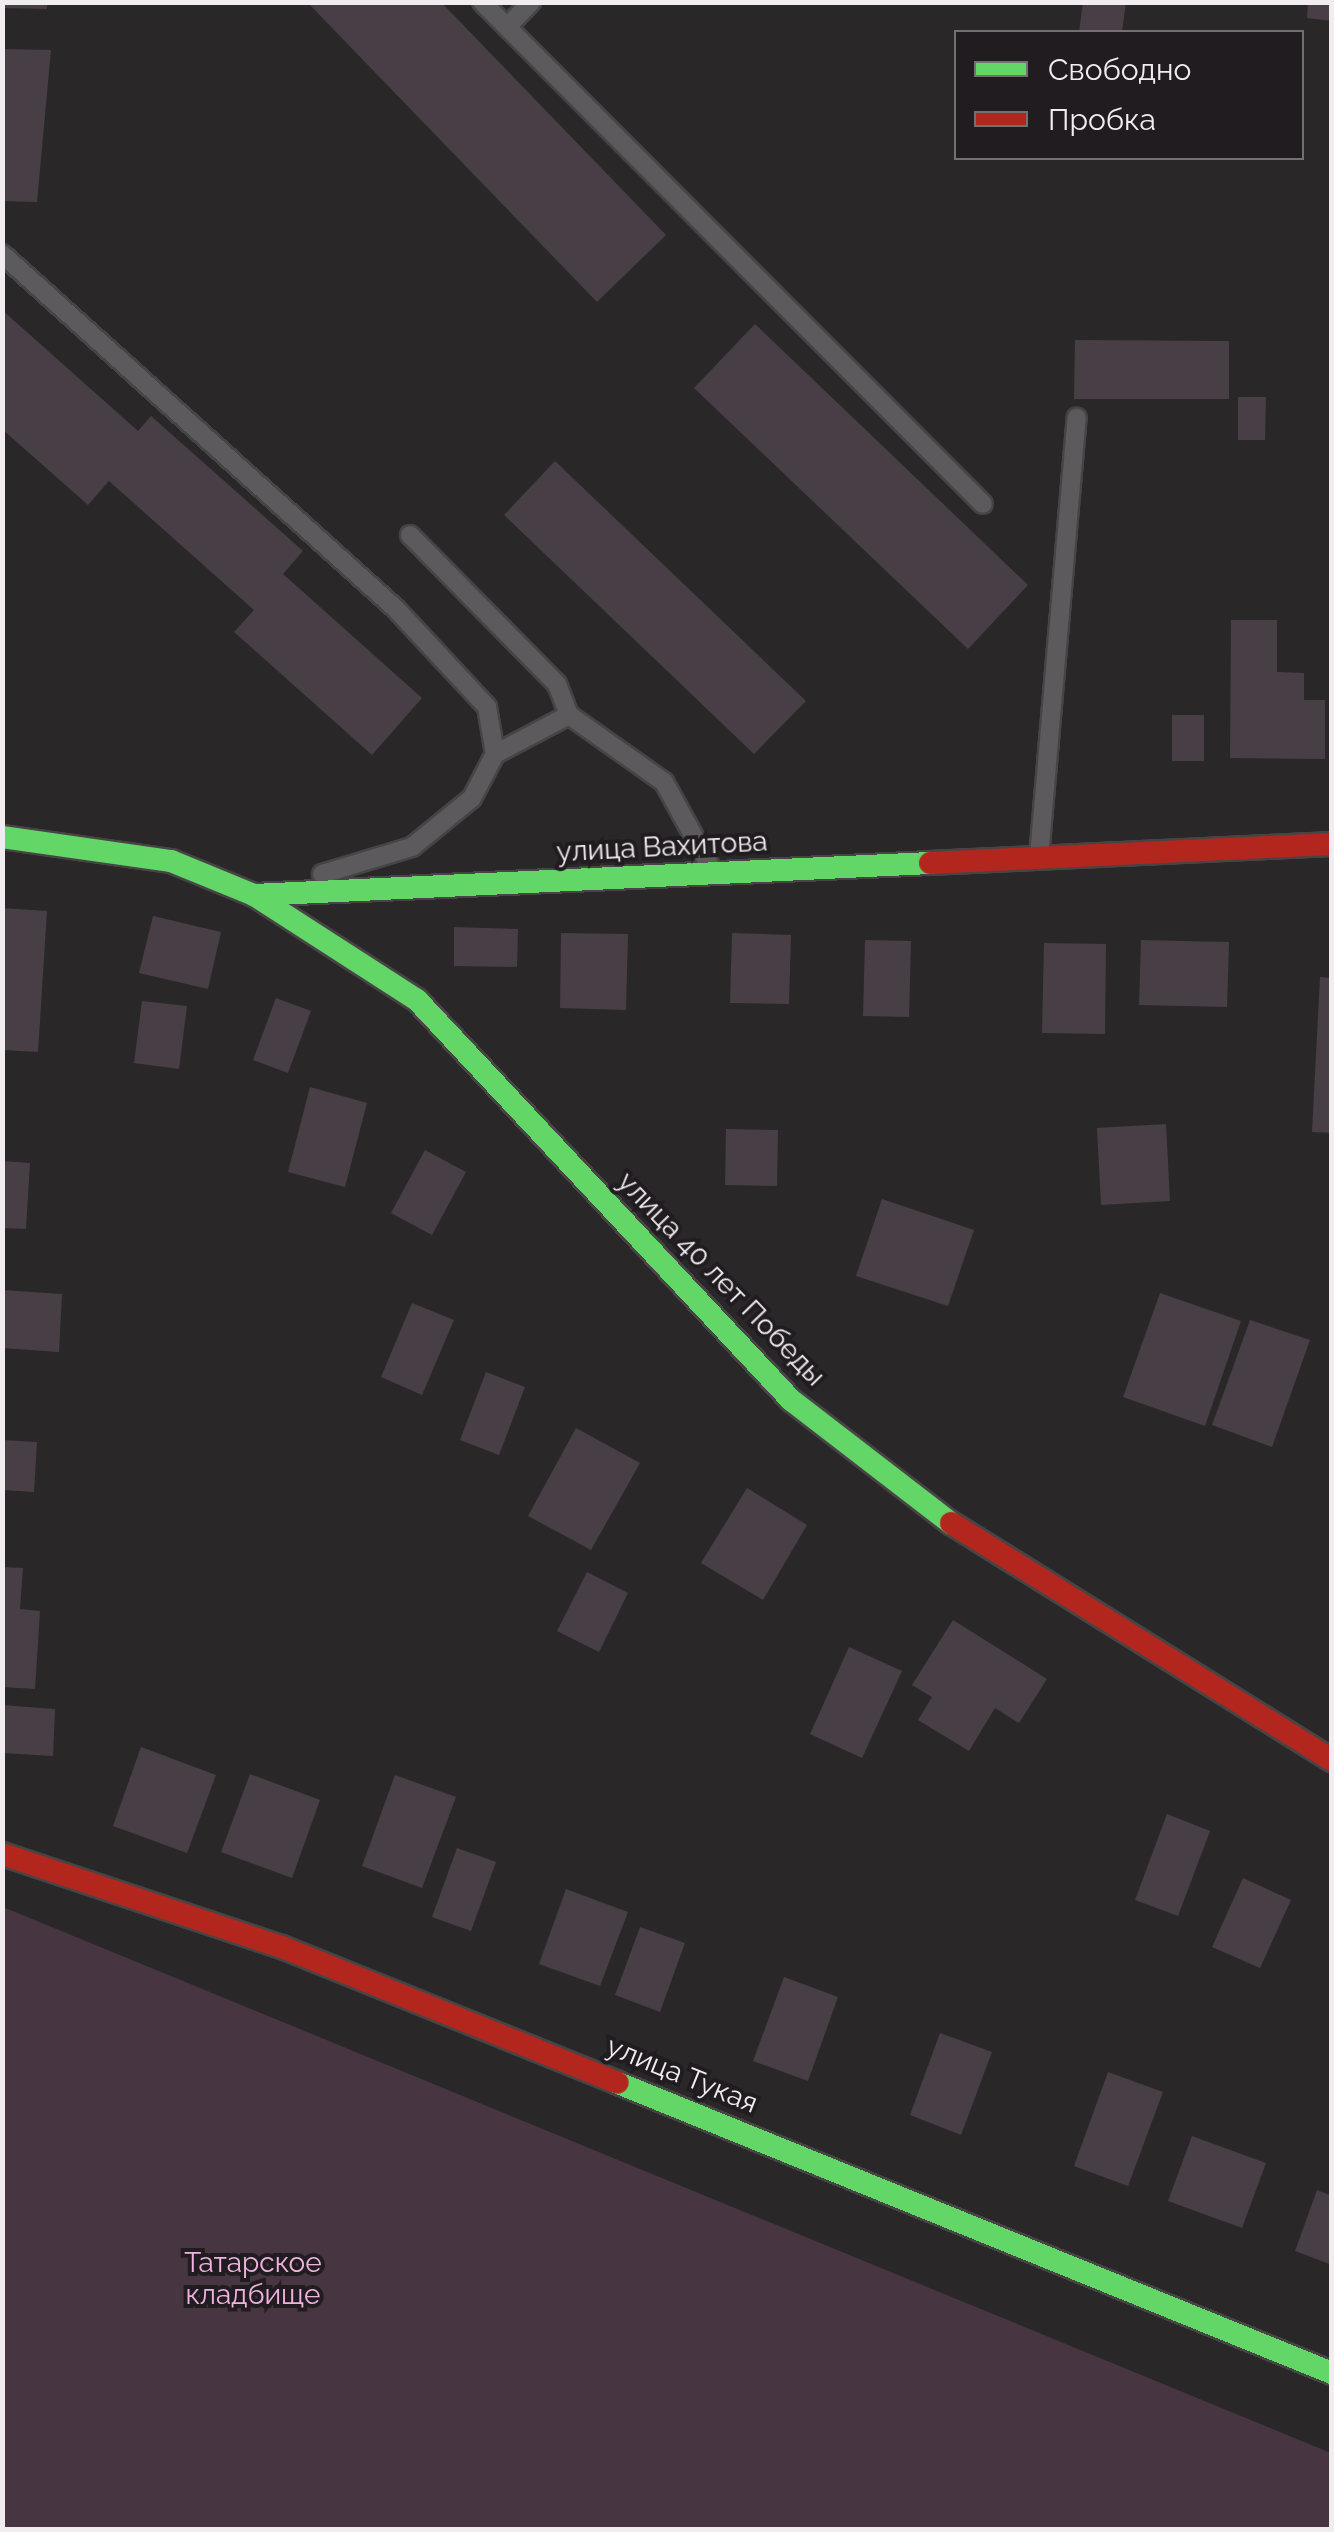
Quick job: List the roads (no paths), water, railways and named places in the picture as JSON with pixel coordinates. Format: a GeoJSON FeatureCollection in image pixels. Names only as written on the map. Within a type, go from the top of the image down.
{"type":"FeatureCollection","features":[{"type":"Feature","properties":{"kind":"street","name":"улица Вахитова"},"geometry":{"type":"LineString","coordinates":[[2,837],[171,861],[254,895],[1332,844]]}},
{"type":"Feature","properties":{"kind":"street","name":"улица 40 лет Победы"},"geometry":{"type":"LineString","coordinates":[[254,895],[417,1000],[791,1400],[946,1520],[1332,1760]]}},
{"type":"Feature","properties":{"kind":"street","name":"улица Тукая"},"geometry":{"type":"LineString","coordinates":[[2,1854],[282,1947],[1332,2372]]}},
{"type":"Feature","properties":{"kind":"lane"},"geometry":{"type":"LineString","coordinates":[[482,2],[983,504]]}},
{"type":"Feature","properties":{"kind":"lane"},"geometry":{"type":"LineString","coordinates":[[507,28],[531,2]]}},
{"type":"Feature","properties":{"kind":"lane"},"geometry":{"type":"LineString","coordinates":[[2,254],[396,609],[487,706],[495,754]]}},
{"type":"Feature","properties":{"kind":"lane"},"geometry":{"type":"LineString","coordinates":[[1038,858],[1077,418]]}},
{"type":"Feature","properties":{"kind":"lane"},"geometry":{"type":"LineString","coordinates":[[410,536],[557,684],[569,715],[664,782],[714,874]]}},
{"type":"Feature","properties":{"kind":"lane"},"geometry":{"type":"LineString","coordinates":[[254,895],[412,847],[472,798],[495,754],[569,715]]}},
{"type":"Feature","properties":{"kind":"park label","name":"Татарское кладбище"},"geometry":{"type":"Point","coordinates":[253,2279]}}]}
